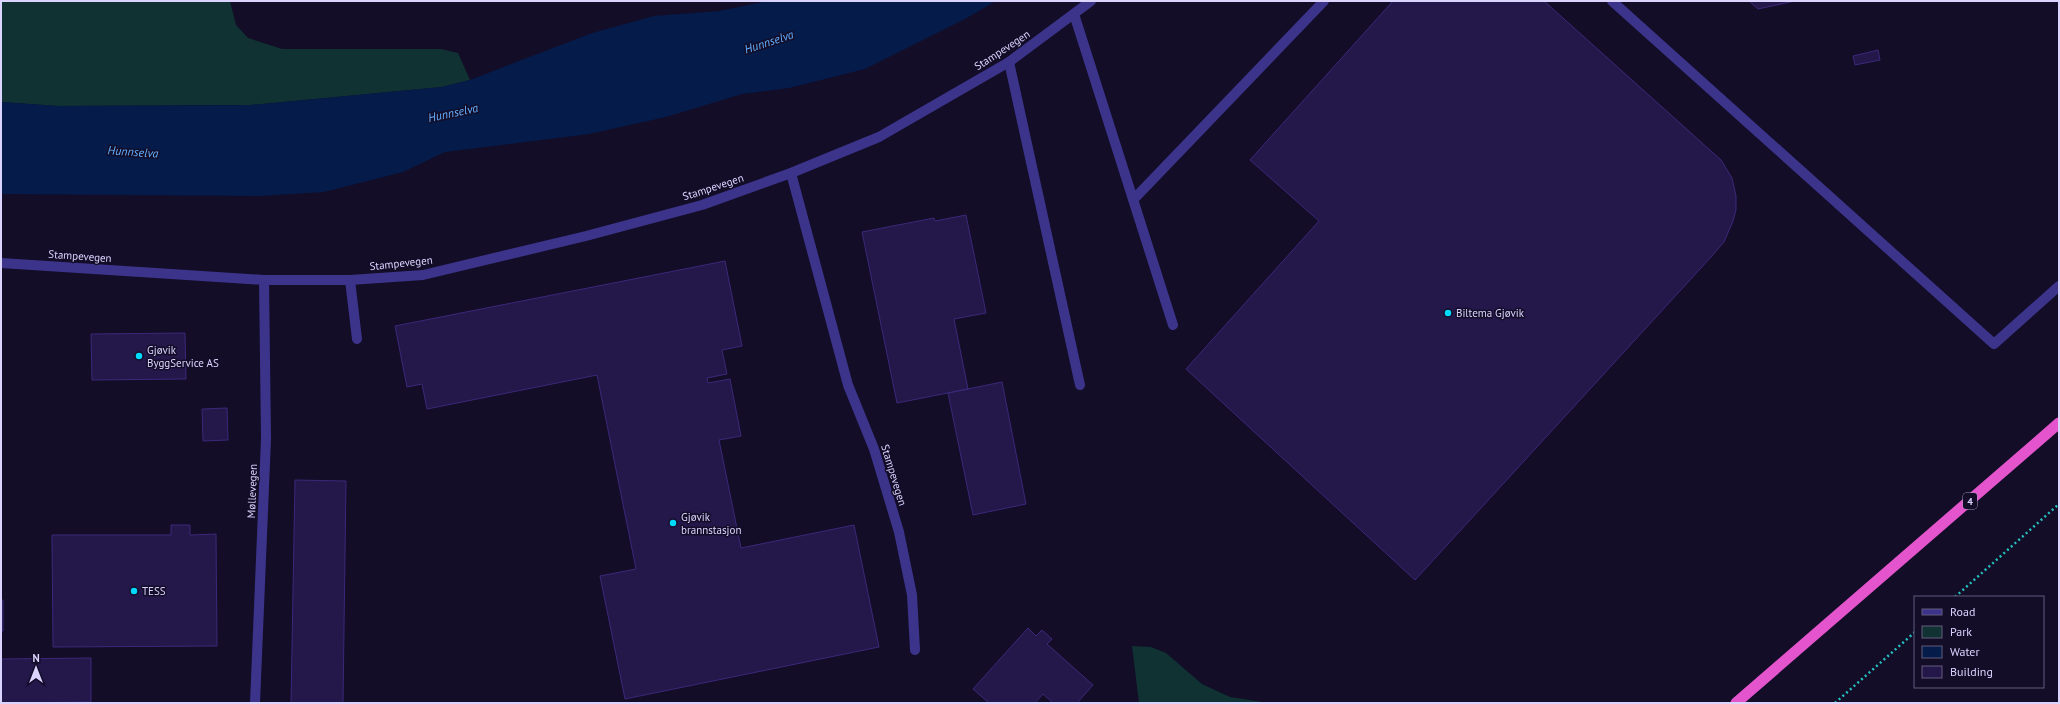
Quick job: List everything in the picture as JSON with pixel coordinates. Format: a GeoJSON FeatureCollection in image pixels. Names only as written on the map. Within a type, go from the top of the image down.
{"type":"FeatureCollection","features":[{"type":"Feature","properties":{"kind":"highway","name":"4"},"geometry":{"type":"LineString","coordinates":[[1736,703],[2059,423]]}},
{"type":"Feature","properties":{"kind":"street","name":"Stampevegen"},"geometry":{"type":"LineString","coordinates":[[1,263],[264,280],[350,280],[422,275],[579,237],[702,205],[791,173],[879,137],[1008,62],[1091,1]]}},
{"type":"Feature","properties":{"kind":"street"},"geometry":{"type":"LineString","coordinates":[[1133,200],[1324,1]]}},
{"type":"Feature","properties":{"kind":"street"},"geometry":{"type":"LineString","coordinates":[[1612,1],[1994,344],[2059,286]]}},
{"type":"Feature","properties":{"kind":"street"},"geometry":{"type":"LineString","coordinates":[[1074,14],[1173,325]]}},
{"type":"Feature","properties":{"kind":"street"},"geometry":{"type":"LineString","coordinates":[[1008,62],[1080,385]]}},
{"type":"Feature","properties":{"kind":"street","name":"Stampevegen"},"geometry":{"type":"LineString","coordinates":[[791,173],[848,385],[874,449],[899,532],[912,595],[915,650]]}},
{"type":"Feature","properties":{"kind":"street","name":"Møllevegen"},"geometry":{"type":"LineString","coordinates":[[254,703],[266,438],[264,280]]}},
{"type":"Feature","properties":{"kind":"street"},"geometry":{"type":"LineString","coordinates":[[350,280],[357,339]]}},
{"type":"Feature","properties":{"kind":"path"},"geometry":{"type":"LineString","coordinates":[[1956,596],[2059,504]]}},
{"type":"Feature","properties":{"kind":"path"},"geometry":{"type":"LineString","coordinates":[[1834,703],[1914,633]]}},
{"type":"Feature","properties":{"kind":"green space"},"geometry":{"type":"Polygon","coordinates":[[[1,1],[230,1],[236,25],[248,38],[282,49],[441,49],[458,53],[470,80],[442,87],[251,105],[58,106],[1,102],[1,1]]]}},
{"type":"Feature","properties":{"kind":"green space"},"geometry":{"type":"Polygon","coordinates":[[[1132,646],[1151,647],[1166,653],[1202,684],[1230,697],[1269,703],[1139,703],[1132,646]]]}},
{"type":"Feature","properties":{"kind":"water","name":"Hunnselva"},"geometry":{"type":"Polygon","coordinates":[[[768,1],[996,1],[965,19],[865,69],[789,88],[742,94],[666,117],[589,134],[445,152],[403,172],[324,192],[260,196],[1,194],[1,102],[58,106],[251,105],[442,87],[470,80],[592,33],[654,16],[719,11],[768,1]]]}},
{"type":"Feature","properties":{"kind":"building","name":"Biltema Gjøvik"},"geometry":{"type":"Polygon","coordinates":[[[1393,1],[1544,1],[1721,160],[1732,178],[1736,196],[1736,210],[1724,242],[1415,580],[1186,369],[1319,221],[1250,160],[1393,1]]]}},
{"type":"Feature","properties":{"kind":"building"},"geometry":{"type":"Polygon","coordinates":[[[1749,1],[1795,1],[1758,9],[1749,1]]]}},
{"type":"Feature","properties":{"kind":"building"},"geometry":{"type":"Polygon","coordinates":[[[1878,50],[1880,60],[1855,65],[1853,56],[1878,50]]]}},
{"type":"Feature","properties":{"kind":"building"},"geometry":{"type":"Polygon","coordinates":[[[966,215],[986,313],[954,319],[968,389],[897,403],[862,232],[934,218],[935,221],[966,215]]]}},
{"type":"Feature","properties":{"kind":"building"},"geometry":{"type":"Polygon","coordinates":[[[725,261],[742,346],[722,350],[727,374],[707,378],[708,383],[730,379],[741,436],[719,440],[741,548],[854,525],[879,647],[625,699],[600,576],[636,569],[597,375],[427,409],[422,384],[407,387],[395,326],[725,261]]]}},
{"type":"Feature","properties":{"kind":"building","name":"Gjøvik ByggService AS"},"geometry":{"type":"Polygon","coordinates":[[[185,333],[186,379],[92,380],[91,334],[185,333]]]}},
{"type":"Feature","properties":{"kind":"building"},"geometry":{"type":"Polygon","coordinates":[[[1002,382],[1026,504],[973,515],[948,393],[1002,382]]]}},
{"type":"Feature","properties":{"kind":"building"},"geometry":{"type":"Polygon","coordinates":[[[227,408],[228,440],[203,441],[202,409],[227,408]]]}},
{"type":"Feature","properties":{"kind":"building"},"geometry":{"type":"Polygon","coordinates":[[[295,480],[346,481],[343,703],[291,703],[295,480]]]}},
{"type":"Feature","properties":{"kind":"building","name":"TESS"},"geometry":{"type":"Polygon","coordinates":[[[171,525],[190,525],[190,535],[216,534],[217,646],[53,647],[52,535],[171,535],[171,525]]]}},
{"type":"Feature","properties":{"kind":"building"},"geometry":{"type":"Polygon","coordinates":[[[1,600],[3,600],[3,631],[1,631],[1,600]]]}},
{"type":"Feature","properties":{"kind":"building"},"geometry":{"type":"Polygon","coordinates":[[[1028,628],[1036,636],[1042,630],[1052,639],[1047,644],[1093,685],[1077,703],[1053,703],[1043,694],[1035,703],[989,703],[973,689],[1028,628]]]}},
{"type":"Feature","properties":{"kind":"building"},"geometry":{"type":"Polygon","coordinates":[[[91,658],[91,702],[1,703],[1,659],[91,658]]]}},
{"type":"Feature","properties":{"kind":"place","name":"Biltema Gjøvik"},"geometry":{"type":"Point","coordinates":[1448,313]}},
{"type":"Feature","properties":{"kind":"place","name":"Gjøvik ByggService AS"},"geometry":{"type":"Point","coordinates":[139,356]}},
{"type":"Feature","properties":{"kind":"place","name":"Gjøvik brannstasjon"},"geometry":{"type":"Point","coordinates":[673,523]}},
{"type":"Feature","properties":{"kind":"place","name":"TESS"},"geometry":{"type":"Point","coordinates":[134,591]}}]}
